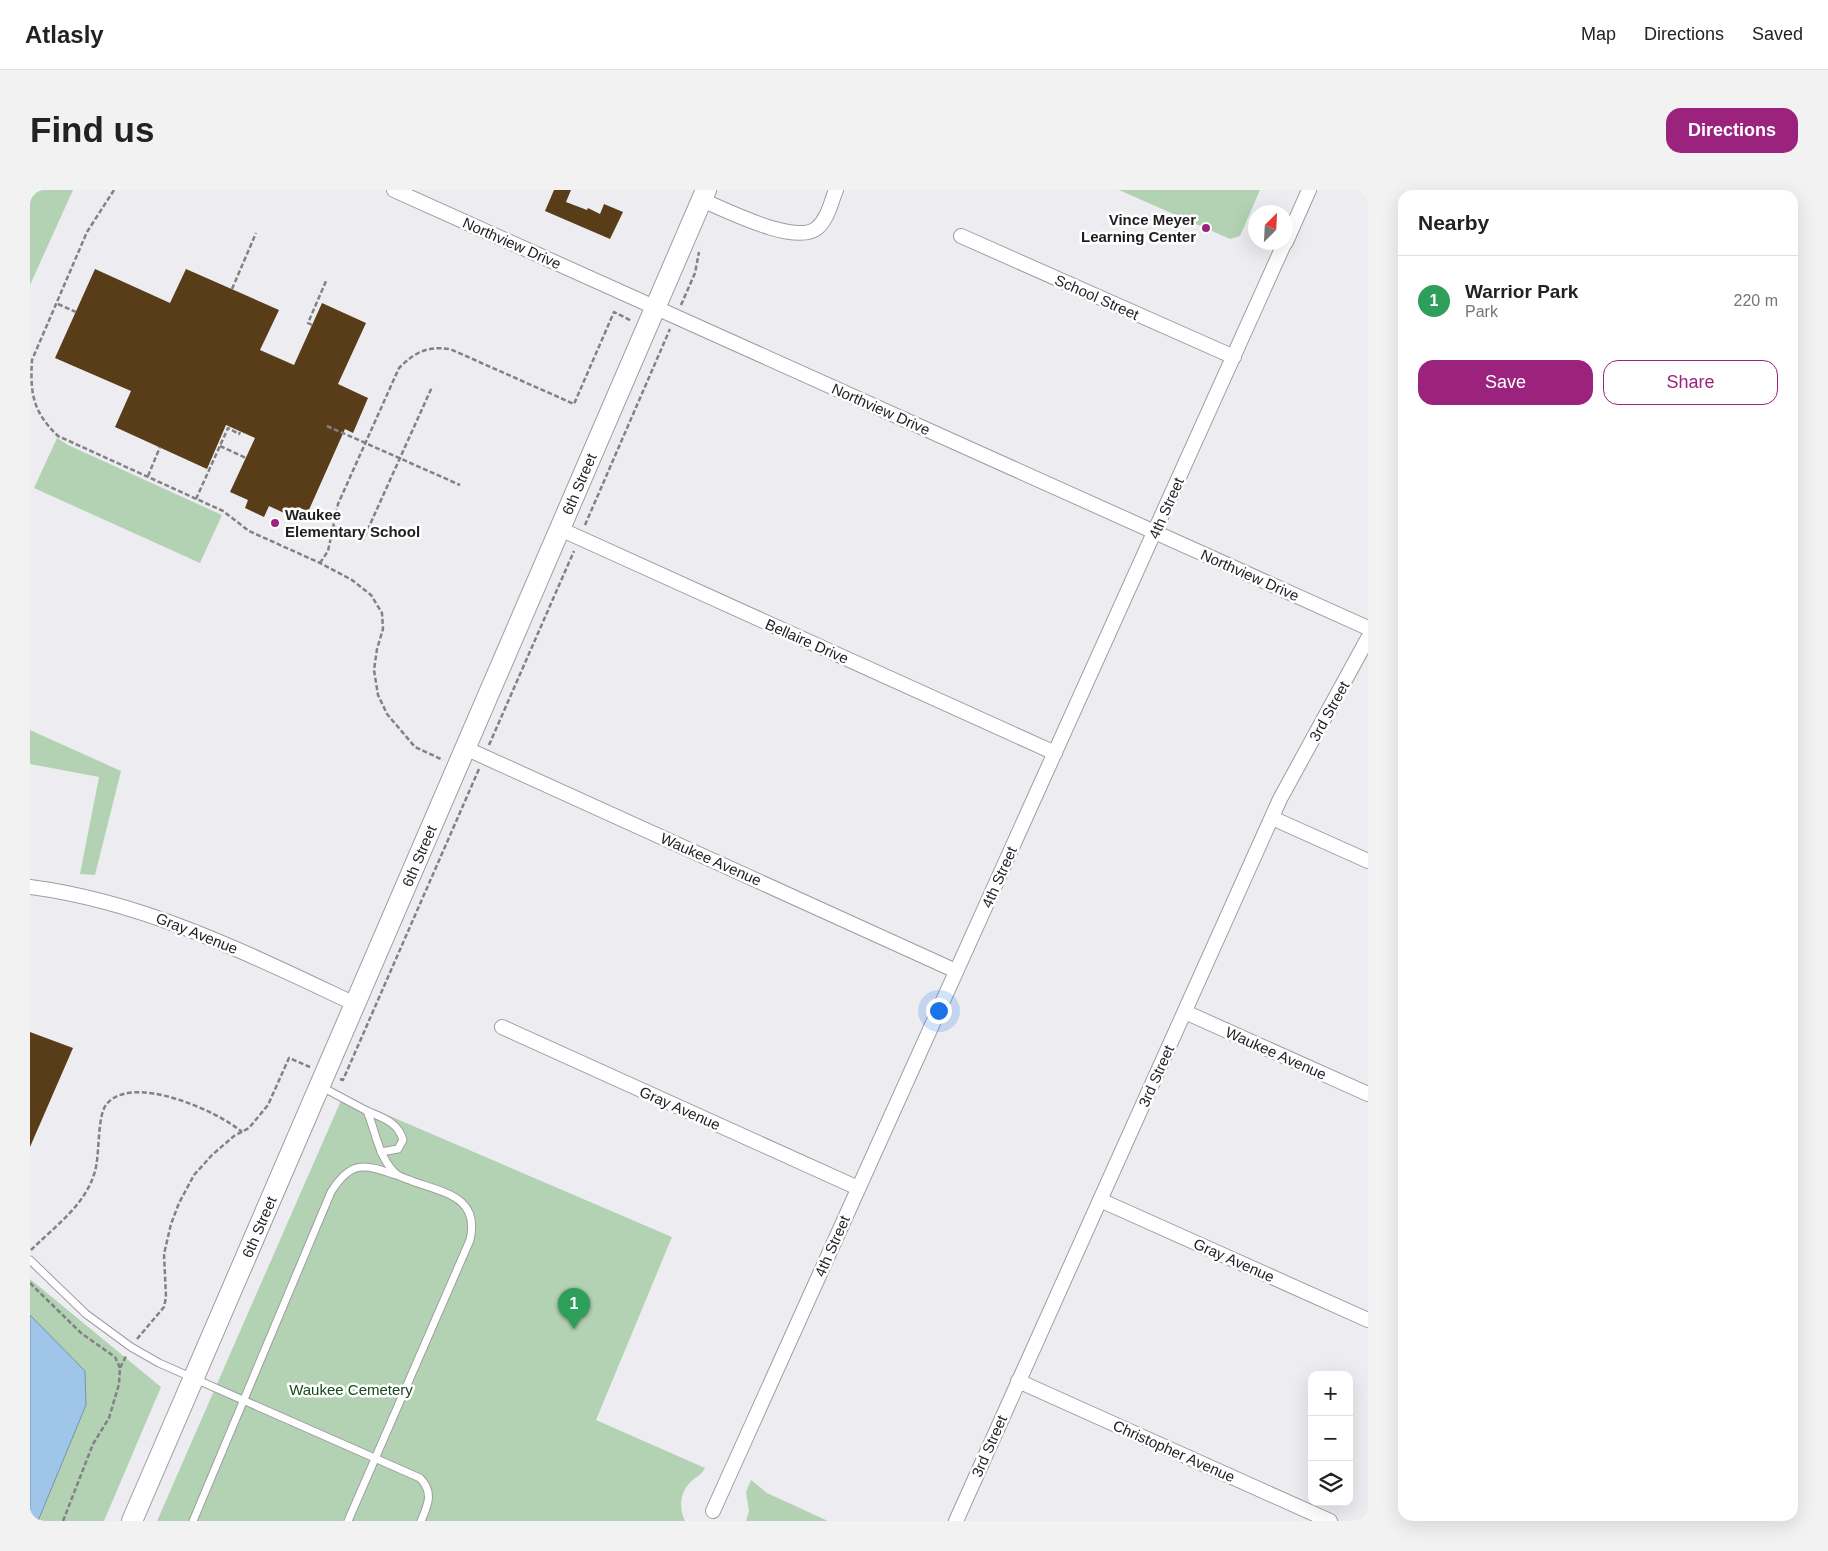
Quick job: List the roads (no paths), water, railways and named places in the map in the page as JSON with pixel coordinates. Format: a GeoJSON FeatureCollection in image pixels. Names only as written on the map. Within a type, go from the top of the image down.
{"type":"FeatureCollection","features":[{"type":"Feature","properties":{"kind":"main road","name":"6th Street"},"geometry":{"type":"LineString","coordinates":[[132,1521],[194,1379],[316,1076],[355,1004],[704,195]]}},
{"type":"Feature","properties":{"kind":"street","name":"Northview Drive"},"geometry":{"type":"LineString","coordinates":[[394,190],[1368,628]]}},
{"type":"Feature","properties":{"kind":"street"},"geometry":{"type":"LineString","coordinates":[[704,195],[778,230],[807,234],[817,228],[824,220],[836,190]]}},
{"type":"Feature","properties":{"kind":"street","name":"4th Street"},"geometry":{"type":"LineString","coordinates":[[1293,225],[1309,190]]}},
{"type":"Feature","properties":{"kind":"street","name":"School Street"},"geometry":{"type":"LineString","coordinates":[[961,236],[1234,357]]}},
{"type":"Feature","properties":{"kind":"street","name":"4th Street"},"geometry":{"type":"LineString","coordinates":[[713,1511],[1281,250]]}},
{"type":"Feature","properties":{"kind":"street","name":"Bellaire Drive"},"geometry":{"type":"LineString","coordinates":[[560,529],[1055,753]]}},
{"type":"Feature","properties":{"kind":"street","name":"3rd Street"},"geometry":{"type":"LineString","coordinates":[[956,1521],[1272,818],[1368,638]]}},
{"type":"Feature","properties":{"kind":"street","name":"Waukee Avenue"},"geometry":{"type":"LineString","coordinates":[[465,748],[956,970]]}},
{"type":"Feature","properties":{"kind":"street"},"geometry":{"type":"LineString","coordinates":[[1272,818],[1368,861]]}},
{"type":"Feature","properties":{"kind":"street","name":"Gray Avenue"},"geometry":{"type":"LineString","coordinates":[[30,887],[54,890],[143,912],[214,939],[355,1004]]}},
{"type":"Feature","properties":{"kind":"street","name":"Waukee Avenue"},"geometry":{"type":"LineString","coordinates":[[1185,1012],[1368,1094]]}},
{"type":"Feature","properties":{"kind":"street","name":"Gray Avenue"},"geometry":{"type":"LineString","coordinates":[[502,1028],[858,1188]]}},
{"type":"Feature","properties":{"kind":"street","name":"Gray Avenue"},"geometry":{"type":"LineString","coordinates":[[1100,1200],[1368,1320]]}},
{"type":"Feature","properties":{"kind":"street","name":"Christopher Avenue"},"geometry":{"type":"LineString","coordinates":[[1018,1381],[1330,1521]]}},
{"type":"Feature","properties":{"kind":"lane"},"geometry":{"type":"LineString","coordinates":[[316,1076],[366,1111],[389,1120],[400,1129],[403,1140],[398,1149],[381,1152]]}},
{"type":"Feature","properties":{"kind":"lane"},"geometry":{"type":"LineString","coordinates":[[366,1111],[385,1161],[396,1175]]}},
{"type":"Feature","properties":{"kind":"lane"},"geometry":{"type":"LineString","coordinates":[[193,1521],[242,1400],[328,1200],[341,1176],[354,1167],[369,1165],[458,1199],[469,1210],[474,1224],[470,1240],[348,1521]]}},
{"type":"Feature","properties":{"kind":"lane"},"geometry":{"type":"LineString","coordinates":[[30,1260],[86,1314],[132,1347],[194,1379],[412,1474],[427,1486],[430,1497],[421,1521]]}},
{"type":"Feature","properties":{"kind":"water"},"geometry":{"type":"Polygon","coordinates":[[[30,1315],[85,1371],[86,1405],[38,1521],[30,1521],[30,1315]]]}},
{"type":"Feature","properties":{"kind":"place","name":"Vince Meyer Learning Center"},"geometry":{"type":"Point","coordinates":[1206,228]}},
{"type":"Feature","properties":{"kind":"place","name":"Waukee Elementary School"},"geometry":{"type":"Point","coordinates":[275,523]}},
{"type":"Feature","properties":{"kind":"place","name":"Warrior Park"},"geometry":{"type":"Point","coordinates":[574,1329]}},
{"type":"Feature","properties":{"kind":"park label","name":"Waukee Cemetery"},"geometry":{"type":"Point","coordinates":[351,1389]}}]}
